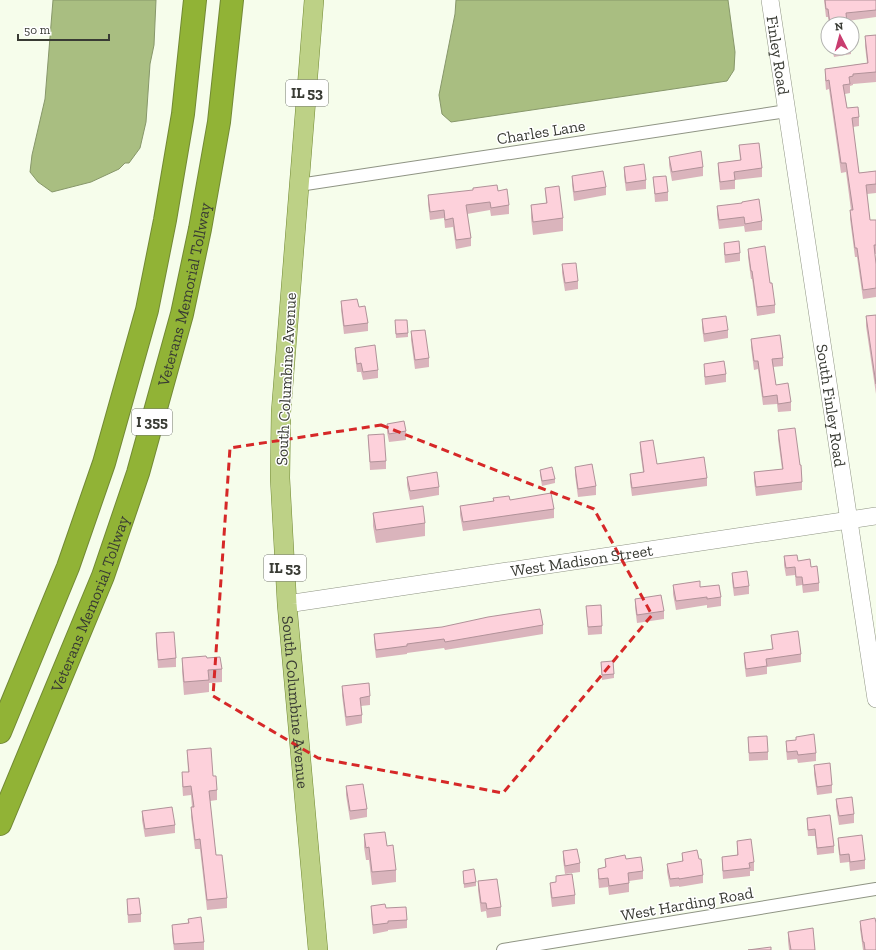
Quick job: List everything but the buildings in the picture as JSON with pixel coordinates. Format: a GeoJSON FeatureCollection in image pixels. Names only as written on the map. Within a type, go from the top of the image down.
{"type":"FeatureCollection","features":[{"type":"Feature","properties":{"kind":"highway","name":"Veterans Memorial Tollway"},"geometry":{"type":"LineString","coordinates":[[0,732],[23,680],[70,559],[104,463],[147,310],[165,220],[183,114],[195,0]]}},
{"type":"Feature","properties":{"kind":"highway","name":"Veterans Memorial Tollway"},"geometry":{"type":"LineString","coordinates":[[0,824],[103,576],[138,473],[182,314],[200,229],[219,122],[232,0]]}},
{"type":"Feature","properties":{"kind":"main road","name":"South Columbine Avenue"},"geometry":{"type":"LineString","coordinates":[[314,0],[281,412],[280,478],[287,604],[318,950]]}},
{"type":"Feature","properties":{"kind":"main road","name":"Finley Road"},"geometry":{"type":"LineString","coordinates":[[770,0],[787,111]]}},
{"type":"Feature","properties":{"kind":"main road","name":"South Finley Road"},"geometry":{"type":"LineString","coordinates":[[787,111],[876,699]]}},
{"type":"Feature","properties":{"kind":"main road","name":"West Madison Street"},"geometry":{"type":"LineString","coordinates":[[287,604],[876,516]]}},
{"type":"Feature","properties":{"kind":"street","name":"Charles Lane"},"geometry":{"type":"LineString","coordinates":[[299,185],[787,111]]}},
{"type":"Feature","properties":{"kind":"street","name":"West Harding Road"},"geometry":{"type":"LineString","coordinates":[[503,950],[876,889]]}},
{"type":"Feature","properties":{"kind":"highlighted area"},"geometry":{"type":"Polygon","coordinates":[[[381,425],[594,509],[652,615],[503,793],[318,758],[213,696],[230,448],[381,425]]]}},
{"type":"Feature","properties":{"kind":"shaded area"},"geometry":{"type":"Polygon","coordinates":[[[53,0],[156,0],[154,45],[150,64],[146,122],[140,148],[129,163],[125,163],[119,169],[91,182],[52,192],[38,182],[30,172],[32,155],[45,99],[53,0]]]}},
{"type":"Feature","properties":{"kind":"shaded area"},"geometry":{"type":"Polygon","coordinates":[[[456,0],[728,0],[735,52],[734,70],[727,81],[451,122],[442,114],[439,95],[455,14],[456,0]]]}}]}
